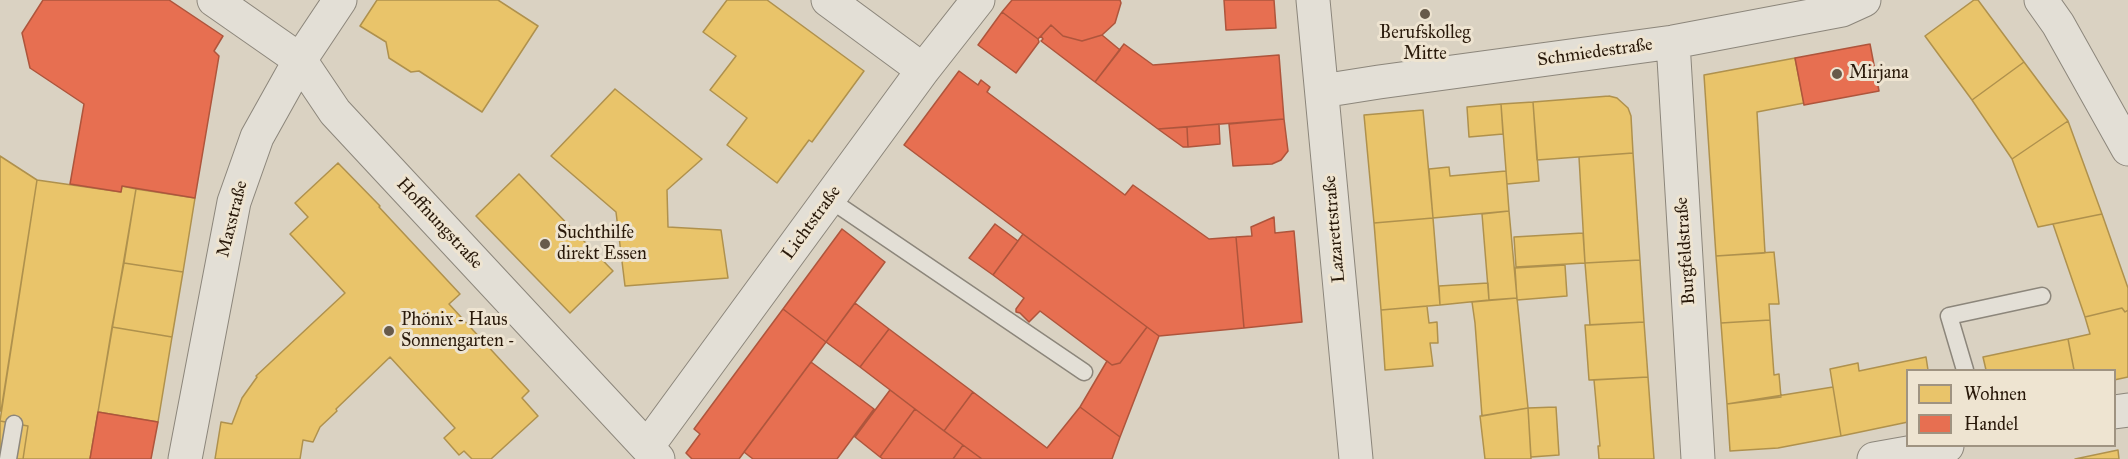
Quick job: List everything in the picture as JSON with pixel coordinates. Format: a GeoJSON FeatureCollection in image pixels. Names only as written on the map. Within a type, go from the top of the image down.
{"type":"FeatureCollection","features":[{"type":"Feature","properties":{"kind":"street","name":"Hoffnungstraße"},"geometry":{"type":"LineString","coordinates":[[214,0],[300,60],[335,112],[652,453]]}},
{"type":"Feature","properties":{"kind":"street","name":"Maxstraße"},"geometry":{"type":"LineString","coordinates":[[185,459],[234,202],[257,137],[300,60],[340,0]]}},
{"type":"Feature","properties":{"kind":"street"},"geometry":{"type":"LineString","coordinates":[[828,0],[923,70]]}},
{"type":"Feature","properties":{"kind":"street","name":"Lichtstraße"},"geometry":{"type":"LineString","coordinates":[[652,453],[829,199],[923,70],[978,0]]}},
{"type":"Feature","properties":{"kind":"street","name":"Lazarettstraße"},"geometry":{"type":"LineString","coordinates":[[1313,0],[1356,459]]}},
{"type":"Feature","properties":{"kind":"street","name":"Schmiedestraße"},"geometry":{"type":"LineString","coordinates":[[1322,91],[1673,42],[1842,10],[1864,0]]}},
{"type":"Feature","properties":{"kind":"street"},"geometry":{"type":"LineString","coordinates":[[2041,0],[2058,24],[2128,149]]}},
{"type":"Feature","properties":{"kind":"street","name":"Burgfeldstraße"},"geometry":{"type":"LineString","coordinates":[[1673,42],[1698,459]]}},
{"type":"Feature","properties":{"kind":"street"},"geometry":{"type":"LineString","coordinates":[[1874,459],[1941,447]]}},
{"type":"Feature","properties":{"kind":"lane"},"geometry":{"type":"LineString","coordinates":[[829,199],[1084,372]]}},
{"type":"Feature","properties":{"kind":"lane"},"geometry":{"type":"LineString","coordinates":[[1965,369],[1949,316],[2042,296]]}},
{"type":"Feature","properties":{"kind":"lane"},"geometry":{"type":"LineString","coordinates":[[8,459],[14,424]]}},
{"type":"Feature","properties":{"kind":"building: Wohnen"},"geometry":{"type":"Polygon","coordinates":[[[377,0],[498,0],[538,26],[482,112],[419,71],[411,72],[389,58],[386,42],[360,26],[377,0]]]}},
{"type":"Feature","properties":{"kind":"building: Wohnen"},"geometry":{"type":"Polygon","coordinates":[[[727,0],[767,0],[864,71],[812,142],[809,140],[777,183],[727,145],[747,118],[710,90],[736,56],[703,32],[727,0]]]}},
{"type":"Feature","properties":{"kind":"building: Wohnen"},"geometry":{"type":"Polygon","coordinates":[[[1974,0],[1978,0],[2024,62],[1972,100],[1925,36],[1974,0]]]}},
{"type":"Feature","properties":{"kind":"building: Wohnen"},"geometry":{"type":"Polygon","coordinates":[[[1795,58],[1804,103],[1757,112],[1765,253],[1716,256],[1704,75],[1795,58]]]}},
{"type":"Feature","properties":{"kind":"building: Wohnen"},"geometry":{"type":"Polygon","coordinates":[[[2024,62],[2068,121],[2012,159],[1972,100],[2024,62]]]}},
{"type":"Feature","properties":{"kind":"building: Wohnen"},"geometry":{"type":"Polygon","coordinates":[[[615,89],[702,159],[667,190],[668,227],[721,230],[728,278],[625,286],[616,212],[551,156],[615,89]]]}},
{"type":"Feature","properties":{"kind":"building: Wohnen"},"geometry":{"type":"Polygon","coordinates":[[[1609,96],[1617,98],[1628,108],[1631,116],[1633,153],[1537,160],[1533,102],[1609,96]]]}},
{"type":"Feature","properties":{"kind":"building: Wohnen"},"geometry":{"type":"Polygon","coordinates":[[[1533,102],[1539,181],[1507,184],[1501,104],[1533,102]]]}},
{"type":"Feature","properties":{"kind":"building: Wohnen"},"geometry":{"type":"Polygon","coordinates":[[[1501,104],[1503,134],[1469,137],[1467,107],[1501,104]]]}},
{"type":"Feature","properties":{"kind":"building: Wohnen"},"geometry":{"type":"Polygon","coordinates":[[[1423,110],[1433,218],[1374,223],[1364,115],[1423,110]]]}},
{"type":"Feature","properties":{"kind":"building: Wohnen"},"geometry":{"type":"Polygon","coordinates":[[[2068,121],[2102,214],[2038,227],[2012,159],[2068,121]]]}},
{"type":"Feature","properties":{"kind":"building: Wohnen"},"geometry":{"type":"Polygon","coordinates":[[[1633,153],[1640,260],[1585,263],[1579,157],[1633,153]]]}},
{"type":"Feature","properties":{"kind":"building: Wohnen"},"geometry":{"type":"Polygon","coordinates":[[[0,156],[37,180],[1,411],[0,411],[0,156]]]}},
{"type":"Feature","properties":{"kind":"building: Wohnen","name":"Phönix - Haus Sonnengarten -"},"geometry":{"type":"Polygon","coordinates":[[[338,163],[460,294],[449,304],[529,391],[522,398],[538,416],[491,459],[472,459],[464,451],[459,455],[444,438],[455,428],[390,357],[336,409],[337,411],[320,427],[313,442],[303,440],[300,459],[215,459],[221,422],[232,424],[242,398],[256,376],[345,293],[290,234],[308,217],[295,203],[338,163]]]}},
{"type":"Feature","properties":{"kind":"building: Wohnen"},"geometry":{"type":"Polygon","coordinates":[[[1449,167],[1450,176],[1506,171],[1509,211],[1433,218],[1429,169],[1449,167]]]}},
{"type":"Feature","properties":{"kind":"building: Wohnen","name":"Suchthilfe direkt Essen"},"geometry":{"type":"Polygon","coordinates":[[[519,174],[613,271],[570,313],[476,216],[519,174]]]}},
{"type":"Feature","properties":{"kind":"building: Wohnen"},"geometry":{"type":"Polygon","coordinates":[[[37,180],[121,192],[122,186],[136,189],[90,459],[23,459],[28,426],[0,421],[37,180]]]}},
{"type":"Feature","properties":{"kind":"building: Wohnen"},"geometry":{"type":"Polygon","coordinates":[[[136,189],[195,198],[183,272],[124,263],[136,189]]]}},
{"type":"Feature","properties":{"kind":"building: Wohnen"},"geometry":{"type":"Polygon","coordinates":[[[1509,211],[1517,298],[1489,300],[1482,214],[1509,211]]]}},
{"type":"Feature","properties":{"kind":"building: Wohnen"},"geometry":{"type":"Polygon","coordinates":[[[2102,214],[2128,288],[2128,310],[2125,312],[2122,308],[2085,317],[2053,224],[2102,214]]]}},
{"type":"Feature","properties":{"kind":"building: Wohnen"},"geometry":{"type":"Polygon","coordinates":[[[1433,218],[1440,305],[1381,310],[1374,223],[1433,218]]]}},
{"type":"Feature","properties":{"kind":"building: Wohnen"},"geometry":{"type":"Polygon","coordinates":[[[1583,233],[1585,263],[1516,267],[1514,237],[1583,233]]]}},
{"type":"Feature","properties":{"kind":"building: Wohnen"},"geometry":{"type":"Polygon","coordinates":[[[1774,252],[1779,304],[1769,304],[1770,320],[1721,323],[1716,256],[1774,252]]]}},
{"type":"Feature","properties":{"kind":"building: Wohnen"},"geometry":{"type":"Polygon","coordinates":[[[1640,260],[1644,322],[1590,325],[1585,263],[1640,260]]]}},
{"type":"Feature","properties":{"kind":"building: Wohnen"},"geometry":{"type":"Polygon","coordinates":[[[124,263],[183,272],[172,337],[112,327],[124,263]]]}},
{"type":"Feature","properties":{"kind":"building: Wohnen"},"geometry":{"type":"Polygon","coordinates":[[[1565,265],[1567,296],[1517,300],[1515,268],[1565,265]]]}},
{"type":"Feature","properties":{"kind":"building: Wohnen"},"geometry":{"type":"Polygon","coordinates":[[[1488,283],[1489,300],[1440,305],[1439,286],[1488,283]]]}},
{"type":"Feature","properties":{"kind":"building: Wohnen"},"geometry":{"type":"Polygon","coordinates":[[[1517,298],[1528,408],[1482,416],[1472,302],[1517,298]]]}},
{"type":"Feature","properties":{"kind":"building: Wohnen"},"geometry":{"type":"Polygon","coordinates":[[[1427,306],[1429,323],[1437,322],[1438,343],[1430,343],[1433,366],[1385,370],[1381,310],[1427,306]]]}},
{"type":"Feature","properties":{"kind":"building: Wohnen"},"geometry":{"type":"Polygon","coordinates":[[[2122,308],[2125,312],[2128,310],[2128,377],[2116,380],[2116,369],[2074,369],[2068,339],[2090,334],[2085,317],[2122,308]]]}},
{"type":"Feature","properties":{"kind":"building: Wohnen"},"geometry":{"type":"Polygon","coordinates":[[[1770,320],[1774,375],[1779,374],[1781,397],[1727,404],[1721,323],[1770,320]]]}},
{"type":"Feature","properties":{"kind":"building: Wohnen"},"geometry":{"type":"Polygon","coordinates":[[[1644,322],[1648,377],[1589,380],[1585,325],[1644,322]]]}},
{"type":"Feature","properties":{"kind":"building: Wohnen"},"geometry":{"type":"Polygon","coordinates":[[[112,327],[172,337],[158,422],[98,412],[112,327]]]}},
{"type":"Feature","properties":{"kind":"building: Wohnen"},"geometry":{"type":"Polygon","coordinates":[[[2068,339],[2074,369],[1986,369],[1983,357],[2068,339]]]}},
{"type":"Feature","properties":{"kind":"building: Wohnen"},"geometry":{"type":"Polygon","coordinates":[[[1926,357],[1928,369],[1906,369],[1906,422],[1841,436],[1830,369],[1858,363],[1859,371],[1926,357]]]}},
{"type":"Feature","properties":{"kind":"building: Wohnen"},"geometry":{"type":"Polygon","coordinates":[[[1648,377],[1654,459],[1599,459],[1598,446],[1600,446],[1594,380],[1648,377]]]}},
{"type":"Feature","properties":{"kind":"building: Wohnen"},"geometry":{"type":"Polygon","coordinates":[[[1833,387],[1841,436],[1778,448],[1730,451],[1727,404],[1833,387]]]}},
{"type":"Feature","properties":{"kind":"building: Wohnen"},"geometry":{"type":"Polygon","coordinates":[[[1556,407],[1559,455],[1531,457],[1528,408],[1556,407]]]}},
{"type":"Feature","properties":{"kind":"building: Wohnen"},"geometry":{"type":"Polygon","coordinates":[[[1528,408],[1531,459],[1485,459],[1480,416],[1528,408]]]}},
{"type":"Feature","properties":{"kind":"building: Wohnen"},"geometry":{"type":"Polygon","coordinates":[[[0,421],[28,426],[23,459],[0,459],[0,421]]]}},
{"type":"Feature","properties":{"kind":"building: Wohnen"},"geometry":{"type":"Polygon","coordinates":[[[2118,450],[2119,459],[2075,459],[2118,450]]]}},
{"type":"Feature","properties":{"kind":"building: Handel"},"geometry":{"type":"Polygon","coordinates":[[[43,0],[169,0],[223,36],[214,51],[219,56],[195,198],[122,186],[121,192],[70,184],[84,104],[30,68],[22,33],[43,0]]]}},
{"type":"Feature","properties":{"kind":"building: Handel"},"geometry":{"type":"Polygon","coordinates":[[[1012,0],[1120,0],[1121,3],[1115,23],[1102,35],[1082,41],[1063,36],[1051,25],[1038,39],[1002,12],[1012,0]]]}},
{"type":"Feature","properties":{"kind":"building: Handel"},"geometry":{"type":"Polygon","coordinates":[[[1224,0],[1274,0],[1276,28],[1226,30],[1224,0]]]}},
{"type":"Feature","properties":{"kind":"building: Handel"},"geometry":{"type":"Polygon","coordinates":[[[1002,12],[1039,42],[1016,73],[978,45],[1002,12]]]}},
{"type":"Feature","properties":{"kind":"building: Handel"},"geometry":{"type":"Polygon","coordinates":[[[1051,25],[1063,36],[1082,41],[1102,35],[1120,50],[1095,82],[1041,41],[1043,39],[1041,36],[1051,25]]]}},
{"type":"Feature","properties":{"kind":"building: Handel"},"geometry":{"type":"Polygon","coordinates":[[[1124,44],[1153,65],[1279,55],[1284,119],[1158,129],[1095,82],[1124,44]]]}},
{"type":"Feature","properties":{"kind":"building: Handel","name":"Mirjana"},"geometry":{"type":"Polygon","coordinates":[[[1870,44],[1879,91],[1804,105],[1795,58],[1870,44]]]}},
{"type":"Feature","properties":{"kind":"building: Handel"},"geometry":{"type":"Polygon","coordinates":[[[959,71],[978,85],[981,80],[990,87],[987,92],[1125,195],[1133,185],[1209,239],[1236,237],[1244,328],[1159,336],[904,145],[959,71]]]}},
{"type":"Feature","properties":{"kind":"building: Handel"},"geometry":{"type":"Polygon","coordinates":[[[1284,119],[1288,151],[1281,160],[1272,164],[1233,166],[1229,124],[1284,119]]]}},
{"type":"Feature","properties":{"kind":"building: Handel"},"geometry":{"type":"Polygon","coordinates":[[[1219,124],[1220,144],[1188,147],[1187,127],[1219,124]]]}},
{"type":"Feature","properties":{"kind":"building: Handel"},"geometry":{"type":"Polygon","coordinates":[[[1187,127],[1188,147],[1183,147],[1158,129],[1187,127]]]}},
{"type":"Feature","properties":{"kind":"building: Handel"},"geometry":{"type":"Polygon","coordinates":[[[1274,217],[1275,233],[1294,231],[1302,322],[1244,328],[1236,237],[1252,236],[1251,227],[1274,217]]]}},
{"type":"Feature","properties":{"kind":"building: Handel"},"geometry":{"type":"Polygon","coordinates":[[[995,224],[1018,241],[993,275],[969,258],[995,224]]]}},
{"type":"Feature","properties":{"kind":"building: Handel"},"geometry":{"type":"Polygon","coordinates":[[[842,229],[885,262],[826,342],[783,309],[842,229]]]}},
{"type":"Feature","properties":{"kind":"building: Handel"},"geometry":{"type":"Polygon","coordinates":[[[1023,234],[1147,327],[1120,363],[1112,365],[1040,311],[1029,322],[1016,312],[1024,298],[993,275],[1023,234]]]}},
{"type":"Feature","properties":{"kind":"building: Handel"},"geometry":{"type":"Polygon","coordinates":[[[855,303],[889,329],[860,367],[826,342],[855,303]]]}},
{"type":"Feature","properties":{"kind":"building: Handel"},"geometry":{"type":"Polygon","coordinates":[[[783,309],[826,342],[739,459],[692,459],[686,453],[700,434],[694,429],[783,309]]]}},
{"type":"Feature","properties":{"kind":"building: Handel"},"geometry":{"type":"Polygon","coordinates":[[[1147,327],[1159,336],[1120,437],[1080,407],[1107,361],[1112,365],[1120,363],[1147,327]]]}},
{"type":"Feature","properties":{"kind":"building: Handel"},"geometry":{"type":"Polygon","coordinates":[[[889,329],[973,392],[944,431],[860,367],[889,329]]]}},
{"type":"Feature","properties":{"kind":"building: Handel"},"geometry":{"type":"Polygon","coordinates":[[[811,362],[874,409],[837,459],[753,459],[744,452],[811,362]]]}},
{"type":"Feature","properties":{"kind":"building: Handel"},"geometry":{"type":"Polygon","coordinates":[[[890,390],[915,409],[880,457],[855,437],[890,390]]]}},
{"type":"Feature","properties":{"kind":"building: Handel"},"geometry":{"type":"Polygon","coordinates":[[[973,392],[1047,448],[1080,407],[1120,437],[1112,459],[982,459],[944,431],[973,392]]]}},
{"type":"Feature","properties":{"kind":"building: Handel"},"geometry":{"type":"Polygon","coordinates":[[[915,409],[963,445],[953,459],[883,459],[880,457],[915,409]]]}},
{"type":"Feature","properties":{"kind":"building: Handel"},"geometry":{"type":"Polygon","coordinates":[[[98,412],[158,422],[151,459],[90,459],[98,412]]]}},
{"type":"Feature","properties":{"kind":"building: Handel"},"geometry":{"type":"Polygon","coordinates":[[[963,445],[982,459],[953,459],[963,445]]]}},
{"type":"Feature","properties":{"kind":"place","name":"Berufskolleg Mitte"},"geometry":{"type":"Point","coordinates":[1425,14]}},
{"type":"Feature","properties":{"kind":"place","name":"Mirjana"},"geometry":{"type":"Point","coordinates":[1837,74]}},
{"type":"Feature","properties":{"kind":"place","name":"Suchthilfe direkt Essen"},"geometry":{"type":"Point","coordinates":[545,244]}},
{"type":"Feature","properties":{"kind":"place","name":"Phönix - Haus Sonnengarten -"},"geometry":{"type":"Point","coordinates":[389,331]}}]}
